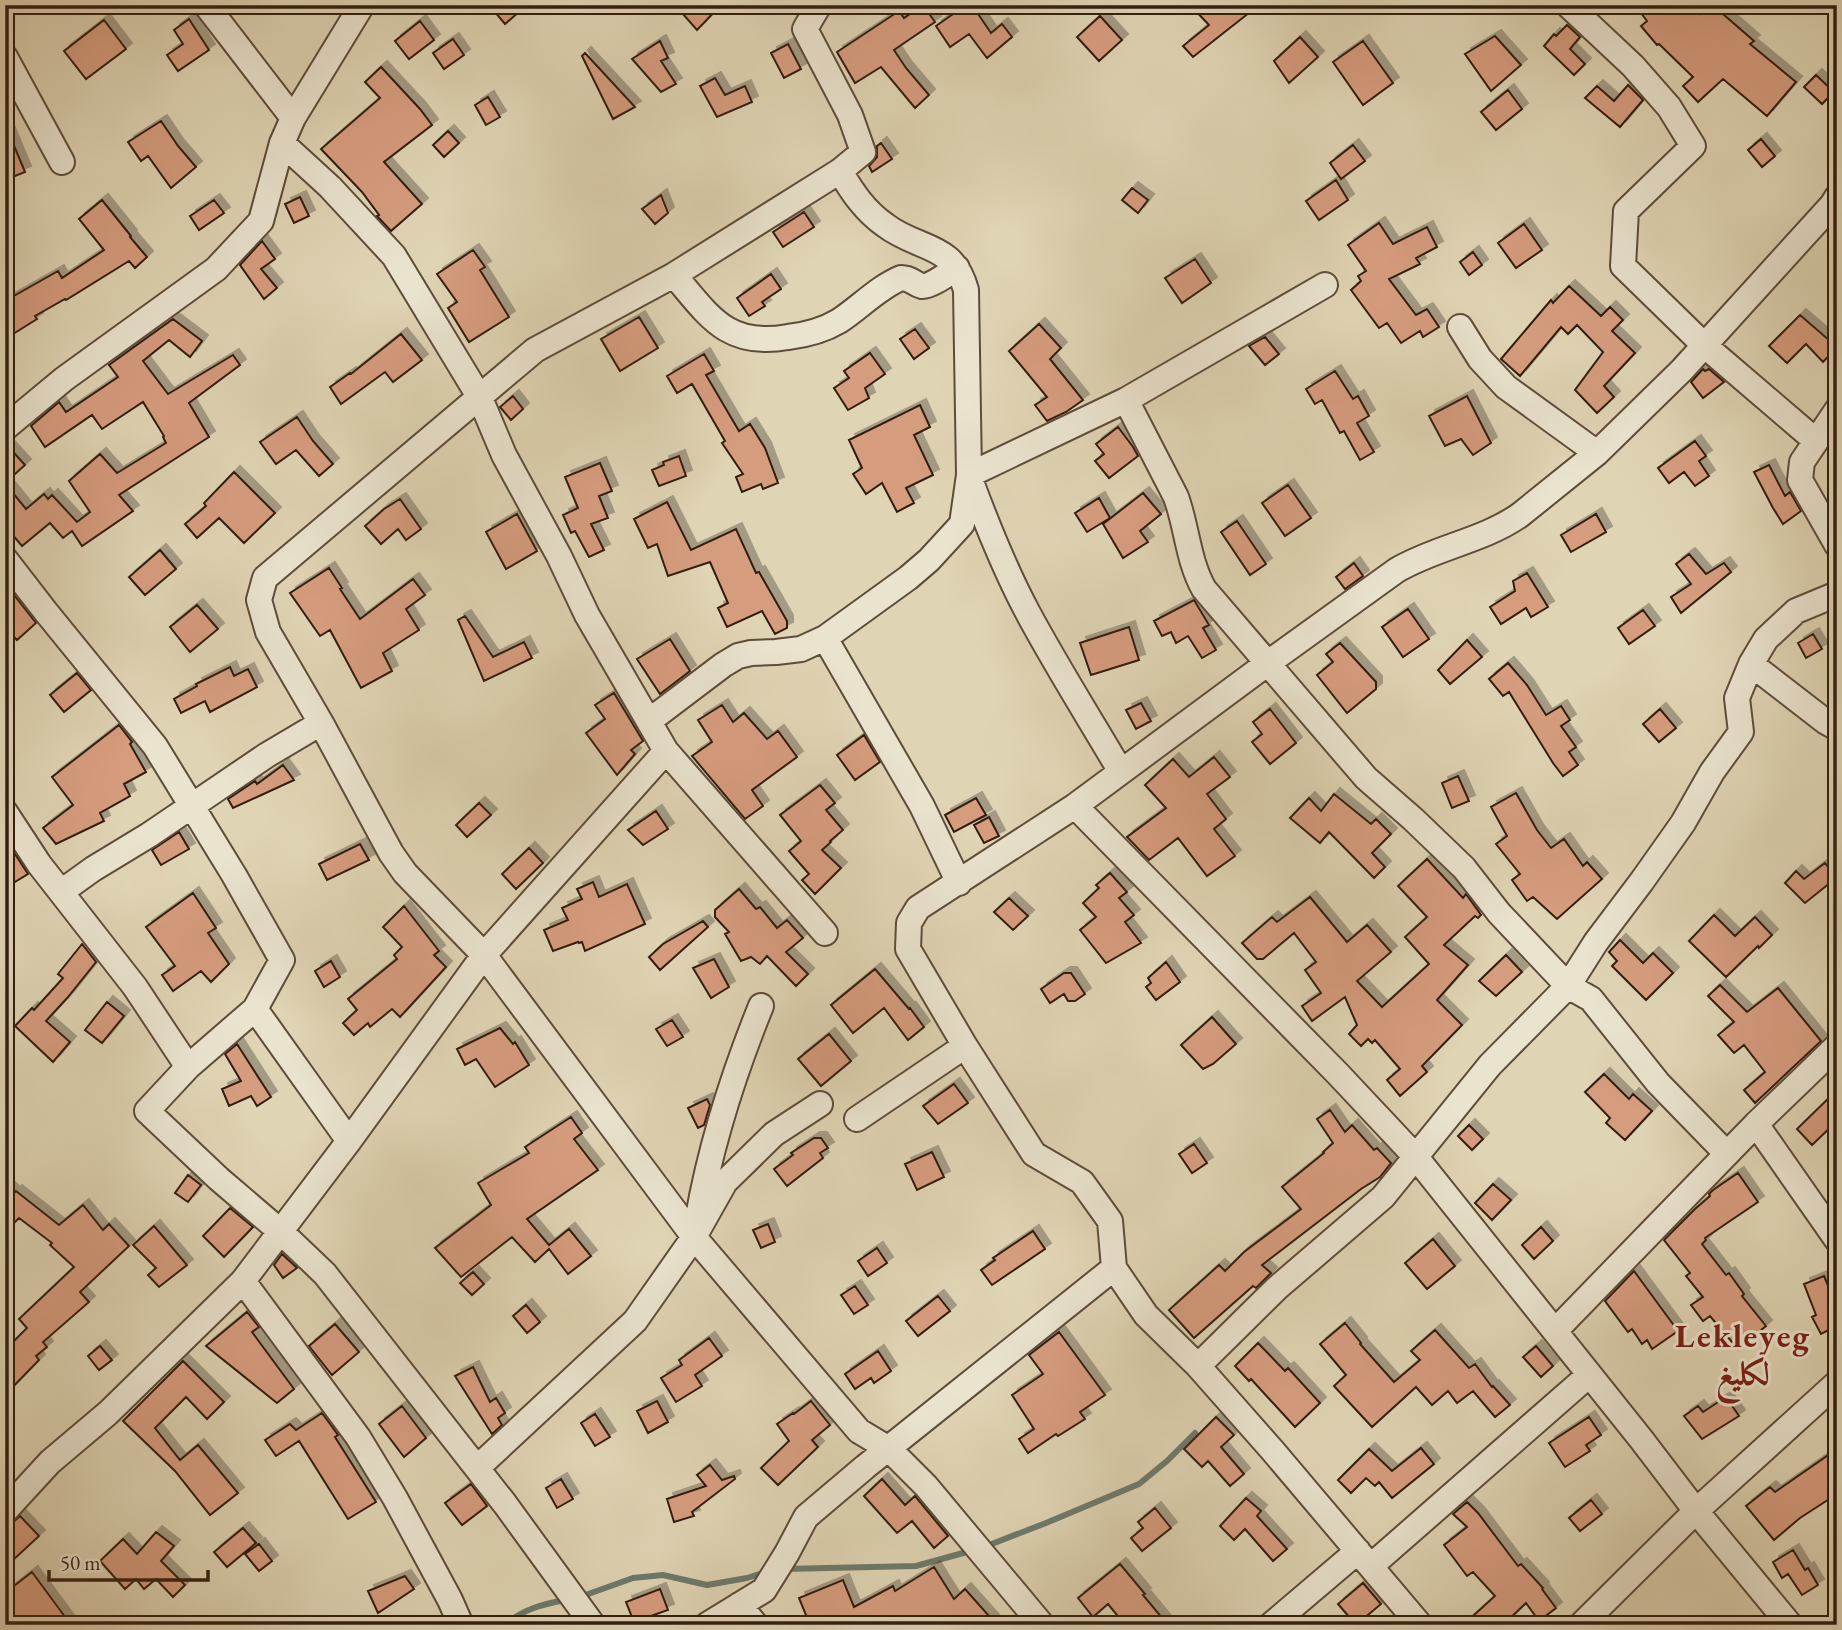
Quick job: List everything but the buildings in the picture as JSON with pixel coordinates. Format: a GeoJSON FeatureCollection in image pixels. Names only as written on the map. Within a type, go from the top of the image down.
{"type":"FeatureCollection","features":[{"type":"Feature","properties":{"kind":"street"},"geometry":{"type":"LineString","coordinates":[[206,5],[293,118]]}},
{"type":"Feature","properties":{"kind":"street"},"geometry":{"type":"LineString","coordinates":[[5,428],[64,379],[216,269],[261,221],[282,144],[293,118],[362,5]]}},
{"type":"Feature","properties":{"kind":"street"},"geometry":{"type":"LineString","coordinates":[[819,5],[805,29],[850,114],[863,152],[841,171],[674,275],[535,350],[265,578],[259,600],[268,632],[391,853],[405,873],[484,955],[694,1237],[859,1431],[889,1449],[926,1486],[1042,1625]]}},
{"type":"Feature","properties":{"kind":"street"},"geometry":{"type":"LineString","coordinates":[[1568,5],[1633,66],[1669,107],[1693,146],[1626,211],[1623,266],[1704,345],[1816,441]]}},
{"type":"Feature","properties":{"kind":"street"},"geometry":{"type":"LineString","coordinates":[[5,57],[62,162]]}},
{"type":"Feature","properties":{"kind":"street"},"geometry":{"type":"LineString","coordinates":[[282,144],[330,187],[394,257],[480,398],[505,455],[587,615],[666,751],[825,933]]}},
{"type":"Feature","properties":{"kind":"street"},"geometry":{"type":"LineString","coordinates":[[649,721],[738,656],[801,649],[825,638],[908,578],[949,540],[962,524],[969,475],[966,290],[963,278],[951,261],[937,249],[901,236],[878,219],[859,201],[841,171]]}},
{"type":"Feature","properties":{"kind":"street"},"geometry":{"type":"LineString","coordinates":[[1420,1625],[1198,1366],[1146,1315],[1114,1268],[1110,1221],[1082,1182],[1034,1154],[965,1046],[908,949],[909,923],[918,908],[1074,806],[1406,565],[1508,523],[1597,453],[1704,345],[1837,197]]}},
{"type":"Feature","properties":{"kind":"street"},"geometry":{"type":"LineString","coordinates":[[674,275],[719,325],[742,336],[764,340],[799,336],[837,322],[901,278],[926,285],[957,268]]}},
{"type":"Feature","properties":{"kind":"street"},"geometry":{"type":"LineString","coordinates":[[969,475],[1126,400],[1325,285]]}},
{"type":"Feature","properties":{"kind":"street"},"geometry":{"type":"LineString","coordinates":[[1460,327],[1480,359],[1506,387],[1597,453]]}},
{"type":"Feature","properties":{"kind":"street"},"geometry":{"type":"LineString","coordinates":[[1126,400],[1176,497],[1196,576],[1204,589],[1366,778],[1464,868],[1499,913],[1568,986],[1591,999],[1658,1083],[1727,1154]]}},
{"type":"Feature","properties":{"kind":"street"},"geometry":{"type":"LineString","coordinates":[[1837,410],[1802,462],[1800,481],[1837,544]]}},
{"type":"Feature","properties":{"kind":"street"},"geometry":{"type":"LineString","coordinates":[[969,475],[985,520],[1027,611],[1121,772]]}},
{"type":"Feature","properties":{"kind":"street"},"geometry":{"type":"LineString","coordinates":[[5,559],[155,746],[234,875],[282,960],[255,1009],[188,1067],[148,1111],[325,1274],[477,1468],[593,1625]]}},
{"type":"Feature","properties":{"kind":"street"},"geometry":{"type":"LineString","coordinates":[[1198,1366],[1277,1288],[1383,1197],[1490,1065],[1568,986],[1596,942],[1683,823],[1712,772],[1741,732],[1737,698],[1751,664],[1766,639],[1796,611],[1837,594]]}},
{"type":"Feature","properties":{"kind":"street"},"geometry":{"type":"LineString","coordinates":[[825,638],[922,806],[959,883]]}},
{"type":"Feature","properties":{"kind":"street"},"geometry":{"type":"LineString","coordinates":[[1751,664],[1837,728]]}},
{"type":"Feature","properties":{"kind":"street"},"geometry":{"type":"LineString","coordinates":[[61,892],[267,755],[321,723]]}},
{"type":"Feature","properties":{"kind":"street"},"geometry":{"type":"LineString","coordinates":[[5,1511],[50,1462],[108,1413],[243,1281],[484,955],[666,751]]}},
{"type":"Feature","properties":{"kind":"street"},"geometry":{"type":"LineString","coordinates":[[1074,806],[1329,1064],[1415,1156],[1696,1511],[1790,1625]]}},
{"type":"Feature","properties":{"kind":"street"},"geometry":{"type":"LineString","coordinates":[[5,813],[39,864],[135,987],[188,1067]]}},
{"type":"Feature","properties":{"kind":"street"},"geometry":{"type":"LineString","coordinates":[[694,1237],[703,1188],[722,1114],[761,1006]]}},
{"type":"Feature","properties":{"kind":"street"},"geometry":{"type":"LineString","coordinates":[[255,1009],[349,1141]]}},
{"type":"Feature","properties":{"kind":"street"},"geometry":{"type":"LineString","coordinates":[[857,1119],[965,1046]]}},
{"type":"Feature","properties":{"kind":"street"},"geometry":{"type":"LineString","coordinates":[[1555,1331],[1756,1124],[1837,1046]]}},
{"type":"Feature","properties":{"kind":"street"},"geometry":{"type":"LineString","coordinates":[[477,1468],[635,1321],[694,1237],[725,1182],[734,1172],[774,1134],[820,1104]]}},
{"type":"Feature","properties":{"kind":"street"},"geometry":{"type":"LineString","coordinates":[[1756,1124],[1837,1240]]}},
{"type":"Feature","properties":{"kind":"street"},"geometry":{"type":"LineString","coordinates":[[708,1625],[764,1590],[806,1517],[865,1466],[1114,1268]]}},
{"type":"Feature","properties":{"kind":"street"},"geometry":{"type":"LineString","coordinates":[[243,1281],[358,1437],[396,1498],[461,1625]]}},
{"type":"Feature","properties":{"kind":"street"},"geometry":{"type":"LineString","coordinates":[[1271,1625],[1364,1559],[1589,1375]]}},
{"type":"Feature","properties":{"kind":"street"},"geometry":{"type":"LineString","coordinates":[[1581,1625],[1696,1511],[1837,1383]]}},
{"type":"Feature","properties":{"kind":"street"},"geometry":{"type":"LineString","coordinates":[[739,1605],[756,1625]]}},
{"type":"Feature","properties":{"kind":"waterway"},"geometry":{"type":"LineString","coordinates":[[984,1547],[1139,1484],[1195,1433]]}},
{"type":"Feature","properties":{"kind":"waterway"},"geometry":{"type":"LineString","coordinates":[[784,1569],[916,1566],[974,1550]]}},
{"type":"Feature","properties":{"kind":"waterway"},"geometry":{"type":"LineString","coordinates":[[580,1597],[633,1578],[663,1575],[707,1585],[766,1572]]}},
{"type":"Feature","properties":{"kind":"waterway"},"geometry":{"type":"LineString","coordinates":[[505,1625],[534,1608],[566,1600]]}},
{"type":"Feature","properties":{"kind":"district","name":"Lekleyeg لكليغ"},"geometry":{"type":"Point","coordinates":[1743,1354]}}]}
